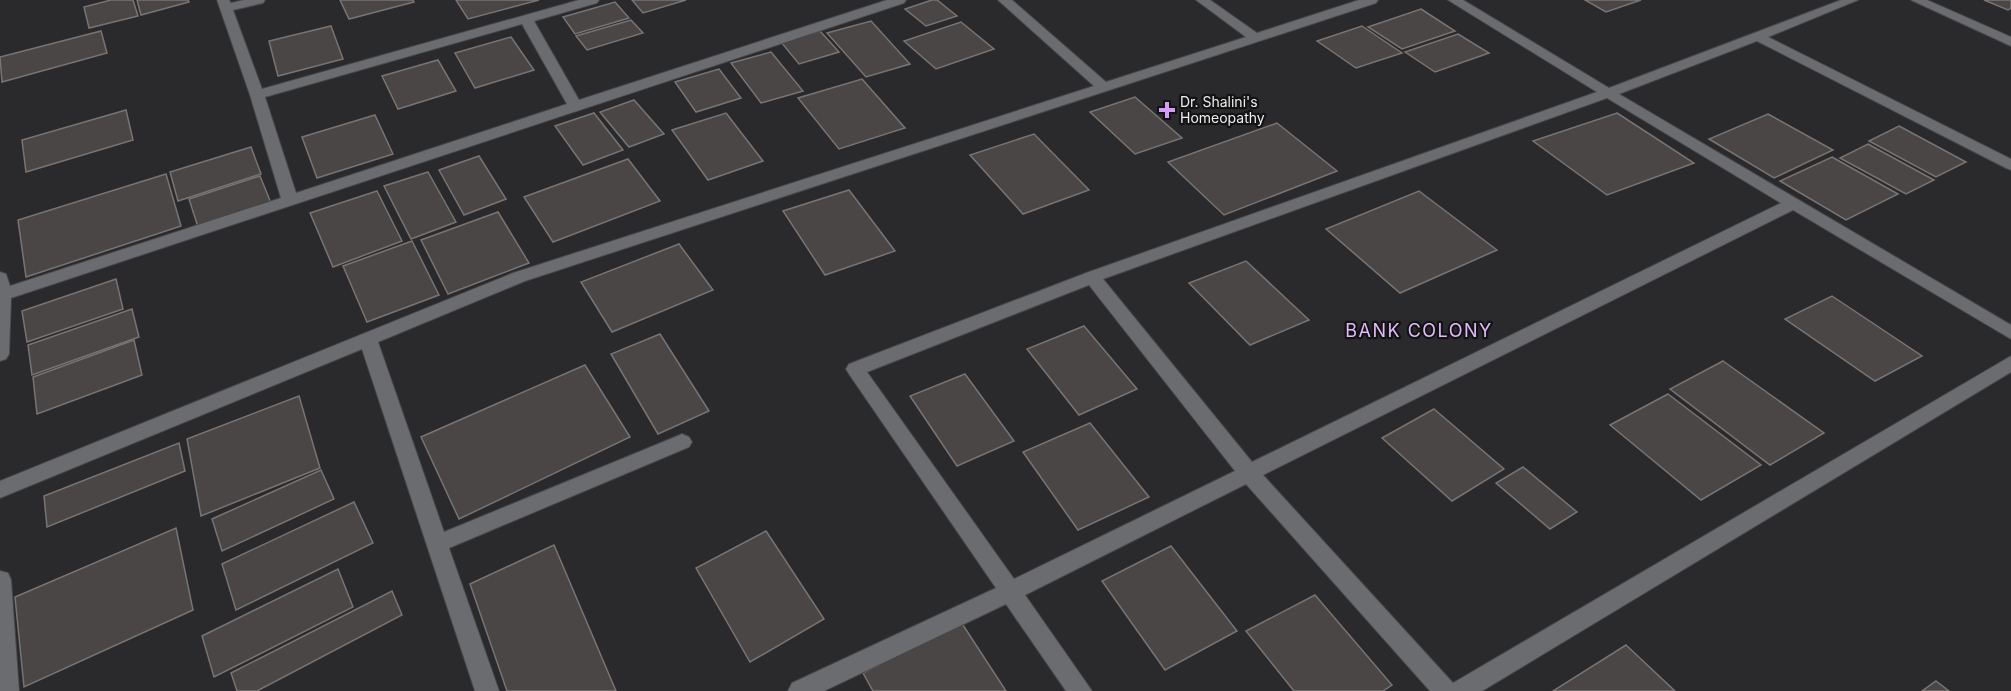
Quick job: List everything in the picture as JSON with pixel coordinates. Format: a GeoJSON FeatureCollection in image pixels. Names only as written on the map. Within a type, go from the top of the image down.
{"type":"FeatureCollection","features":[{"type":"Feature","properties":{"kind":"street"},"geometry":{"type":"LineString","coordinates":[[259,0],[225,4],[290,200]]}},
{"type":"Feature","properties":{"kind":"street"},"geometry":{"type":"LineString","coordinates":[[257,95],[593,0]]}},
{"type":"Feature","properties":{"kind":"street"},"geometry":{"type":"LineString","coordinates":[[0,354],[1,286],[290,200],[900,0]]}},
{"type":"Feature","properties":{"kind":"street"},"geometry":{"type":"LineString","coordinates":[[1004,0],[1105,88]]}},
{"type":"Feature","properties":{"kind":"street"},"geometry":{"type":"LineString","coordinates":[[1202,0],[1256,38]]}},
{"type":"Feature","properties":{"kind":"street"},"geometry":{"type":"LineString","coordinates":[[0,490],[519,277],[1372,0]]}},
{"type":"Feature","properties":{"kind":"street"},"geometry":{"type":"LineString","coordinates":[[1454,0],[1606,94],[1794,202],[2011,333]]}},
{"type":"Feature","properties":{"kind":"street"},"geometry":{"type":"LineString","coordinates":[[1080,691],[855,369],[1092,277],[1606,94],[1852,0]]}},
{"type":"Feature","properties":{"kind":"street"},"geometry":{"type":"LineString","coordinates":[[1917,0],[2011,42]]}},
{"type":"Feature","properties":{"kind":"street"},"geometry":{"type":"LineString","coordinates":[[526,19],[576,107]]}},
{"type":"Feature","properties":{"kind":"street"},"geometry":{"type":"LineString","coordinates":[[1757,36],[2011,165]]}},
{"type":"Feature","properties":{"kind":"street"},"geometry":{"type":"LineString","coordinates":[[800,691],[1009,592],[1794,202]]}},
{"type":"Feature","properties":{"kind":"street"},"geometry":{"type":"LineString","coordinates":[[1092,277],[1248,472],[1445,691]]}},
{"type":"Feature","properties":{"kind":"street"},"geometry":{"type":"LineString","coordinates":[[368,339],[487,691]]}},
{"type":"Feature","properties":{"kind":"street"},"geometry":{"type":"LineString","coordinates":[[1461,691],[2011,363]]}},
{"type":"Feature","properties":{"kind":"street"},"geometry":{"type":"LineString","coordinates":[[437,544],[682,442]]}},
{"type":"Feature","properties":{"kind":"street"},"geometry":{"type":"LineString","coordinates":[[0,579],[7,691]]}},
{"type":"Feature","properties":{"kind":"building"},"geometry":{"type":"Polygon","coordinates":[[[111,0],[133,0],[138,16],[89,28],[84,7],[111,0]]]}},
{"type":"Feature","properties":{"kind":"building"},"geometry":{"type":"Polygon","coordinates":[[[137,0],[188,0],[189,2],[141,15],[137,0]]]}},
{"type":"Feature","properties":{"kind":"building"},"geometry":{"type":"Polygon","coordinates":[[[340,0],[413,0],[414,2],[349,19],[340,0]]]}},
{"type":"Feature","properties":{"kind":"building"},"geometry":{"type":"Polygon","coordinates":[[[456,0],[539,0],[468,19],[456,0]]]}},
{"type":"Feature","properties":{"kind":"building"},"geometry":{"type":"Polygon","coordinates":[[[632,0],[686,0],[643,13],[632,0]]]}},
{"type":"Feature","properties":{"kind":"building"},"geometry":{"type":"Polygon","coordinates":[[[937,0],[957,16],[926,26],[905,9],[937,0]]]}},
{"type":"Feature","properties":{"kind":"building"},"geometry":{"type":"Polygon","coordinates":[[[1585,0],[1641,0],[1606,12],[1585,0]]]}},
{"type":"Feature","properties":{"kind":"building"},"geometry":{"type":"Polygon","coordinates":[[[1984,0],[2011,0],[2011,8],[2008,10],[1984,0]]]}},
{"type":"Feature","properties":{"kind":"building"},"geometry":{"type":"Polygon","coordinates":[[[615,2],[629,18],[575,34],[563,17],[615,2]]]}},
{"type":"Feature","properties":{"kind":"building"},"geometry":{"type":"Polygon","coordinates":[[[1421,9],[1455,31],[1402,49],[1368,27],[1421,9]]]}},
{"type":"Feature","properties":{"kind":"building"},"geometry":{"type":"Polygon","coordinates":[[[631,20],[643,33],[587,50],[576,36],[631,20]]]}},
{"type":"Feature","properties":{"kind":"building"},"geometry":{"type":"Polygon","coordinates":[[[871,21],[910,64],[866,77],[827,33],[871,21]]]}},
{"type":"Feature","properties":{"kind":"building"},"geometry":{"type":"Polygon","coordinates":[[[961,22],[994,49],[936,69],[904,41],[961,22]]]}},
{"type":"Feature","properties":{"kind":"building"},"geometry":{"type":"Polygon","coordinates":[[[331,26],[343,59],[278,76],[269,41],[331,26]]]}},
{"type":"Feature","properties":{"kind":"building"},"geometry":{"type":"Polygon","coordinates":[[[1362,26],[1402,53],[1356,68],[1317,41],[1362,26]]]}},
{"type":"Feature","properties":{"kind":"building"},"geometry":{"type":"Polygon","coordinates":[[[101,31],[107,53],[2,82],[0,57],[101,31]]]}},
{"type":"Feature","properties":{"kind":"building"},"geometry":{"type":"Polygon","coordinates":[[[820,31],[839,52],[799,64],[781,42],[820,31]]]}},
{"type":"Feature","properties":{"kind":"building"},"geometry":{"type":"Polygon","coordinates":[[[1458,34],[1489,53],[1435,72],[1405,52],[1458,34]]]}},
{"type":"Feature","properties":{"kind":"building"},"geometry":{"type":"Polygon","coordinates":[[[511,37],[534,70],[475,88],[455,53],[511,37]]]}},
{"type":"Feature","properties":{"kind":"building"},"geometry":{"type":"Polygon","coordinates":[[[771,52],[803,91],[761,103],[731,63],[771,52]]]}},
{"type":"Feature","properties":{"kind":"building"},"geometry":{"type":"Polygon","coordinates":[[[438,60],[456,91],[398,109],[382,76],[438,60]]]}},
{"type":"Feature","properties":{"kind":"building"},"geometry":{"type":"Polygon","coordinates":[[[719,69],[741,98],[696,112],[675,82],[719,69]]]}},
{"type":"Feature","properties":{"kind":"building"},"geometry":{"type":"Polygon","coordinates":[[[862,79],[905,128],[839,149],[798,98],[862,79]]]}},
{"type":"Feature","properties":{"kind":"building"},"geometry":{"type":"Polygon","coordinates":[[[1135,97],[1182,138],[1135,154],[1090,112],[1135,97]]]}},
{"type":"Feature","properties":{"kind":"building"},"geometry":{"type":"Polygon","coordinates":[[[634,100],[664,134],[629,147],[600,112],[634,100]]]}},
{"type":"Feature","properties":{"kind":"building"},"geometry":{"type":"Polygon","coordinates":[[[126,110],[133,140],[26,172],[22,140],[126,110]]]}},
{"type":"Feature","properties":{"kind":"building"},"geometry":{"type":"Polygon","coordinates":[[[594,113],[623,150],[583,165],[555,126],[594,113]]]}},
{"type":"Feature","properties":{"kind":"building"},"geometry":{"type":"Polygon","coordinates":[[[726,113],[763,161],[708,180],[672,130],[726,113]]]}},
{"type":"Feature","properties":{"kind":"building"},"geometry":{"type":"Polygon","coordinates":[[[1617,113],[1694,163],[1607,195],[1533,141],[1617,113]]]}},
{"type":"Feature","properties":{"kind":"building"},"geometry":{"type":"Polygon","coordinates":[[[1768,114],[1833,150],[1774,178],[1709,139],[1768,114]]]}},
{"type":"Feature","properties":{"kind":"building"},"geometry":{"type":"Polygon","coordinates":[[[375,115],[393,154],[317,178],[302,137],[375,115]]]}},
{"type":"Feature","properties":{"kind":"building"},"geometry":{"type":"Polygon","coordinates":[[[1277,123],[1337,171],[1224,215],[1168,162],[1277,123]]]}},
{"type":"Feature","properties":{"kind":"building"},"geometry":{"type":"Polygon","coordinates":[[[1899,126],[1966,162],[1936,177],[1869,141],[1899,126]]]}},
{"type":"Feature","properties":{"kind":"building"},"geometry":{"type":"Polygon","coordinates":[[[1034,134],[1089,190],[1023,214],[970,155],[1034,134]]]}},
{"type":"Feature","properties":{"kind":"building"},"geometry":{"type":"Polygon","coordinates":[[[1868,144],[1934,180],[1906,194],[1840,158],[1868,144]]]}},
{"type":"Feature","properties":{"kind":"building"},"geometry":{"type":"Polygon","coordinates":[[[251,147],[261,174],[178,201],[170,172],[251,147]]]}},
{"type":"Feature","properties":{"kind":"building"},"geometry":{"type":"Polygon","coordinates":[[[479,156],[506,199],[464,215],[439,170],[479,156]]]}},
{"type":"Feature","properties":{"kind":"building"},"geometry":{"type":"Polygon","coordinates":[[[1832,157],[1898,194],[1846,220],[1780,181],[1832,157]]]}},
{"type":"Feature","properties":{"kind":"building"},"geometry":{"type":"Polygon","coordinates":[[[628,159],[660,201],[553,242],[524,197],[628,159]]]}},
{"type":"Feature","properties":{"kind":"building"},"geometry":{"type":"Polygon","coordinates":[[[428,172],[456,222],[411,239],[384,186],[428,172]]]}},
{"type":"Feature","properties":{"kind":"building"},"geometry":{"type":"Polygon","coordinates":[[[166,174],[181,226],[26,277],[18,220],[166,174]]]}},
{"type":"Feature","properties":{"kind":"building"},"geometry":{"type":"Polygon","coordinates":[[[260,176],[271,203],[198,227],[189,199],[260,176]]]}},
{"type":"Feature","properties":{"kind":"building"},"geometry":{"type":"Polygon","coordinates":[[[849,190],[895,251],[825,275],[783,211],[849,190]]]}},
{"type":"Feature","properties":{"kind":"building"},"geometry":{"type":"Polygon","coordinates":[[[377,191],[402,241],[333,267],[310,213],[377,191]]]}},
{"type":"Feature","properties":{"kind":"building"},"geometry":{"type":"Polygon","coordinates":[[[1419,191],[1497,250],[1400,293],[1326,229],[1419,191]]]}},
{"type":"Feature","properties":{"kind":"building"},"geometry":{"type":"Polygon","coordinates":[[[498,212],[529,263],[448,294],[421,240],[498,212]]]}},
{"type":"Feature","properties":{"kind":"building"},"geometry":{"type":"Polygon","coordinates":[[[412,241],[439,295],[367,322],[343,266],[412,241]]]}},
{"type":"Feature","properties":{"kind":"building"},"geometry":{"type":"Polygon","coordinates":[[[679,244],[713,290],[612,332],[581,282],[679,244]]]}},
{"type":"Feature","properties":{"kind":"building"},"geometry":{"type":"Polygon","coordinates":[[[1246,261],[1309,320],[1250,345],[1189,283],[1246,261]]]}},
{"type":"Feature","properties":{"kind":"building"},"geometry":{"type":"Polygon","coordinates":[[[116,279],[123,309],[27,342],[22,311],[116,279]]]}},
{"type":"Feature","properties":{"kind":"building"},"geometry":{"type":"Polygon","coordinates":[[[1832,296],[1922,356],[1875,381],[1785,319],[1832,296]]]}},
{"type":"Feature","properties":{"kind":"building"},"geometry":{"type":"Polygon","coordinates":[[[132,309],[139,337],[32,375],[28,345],[132,309]]]}},
{"type":"Feature","properties":{"kind":"building"},"geometry":{"type":"Polygon","coordinates":[[[1084,326],[1137,389],[1079,415],[1027,349],[1084,326]]]}},
{"type":"Feature","properties":{"kind":"building"},"geometry":{"type":"Polygon","coordinates":[[[660,334],[709,411],[658,434],[611,354],[660,334]]]}},
{"type":"Feature","properties":{"kind":"building"},"geometry":{"type":"Polygon","coordinates":[[[134,340],[142,375],[37,414],[33,377],[134,340]]]}},
{"type":"Feature","properties":{"kind":"building"},"geometry":{"type":"Polygon","coordinates":[[[1723,361],[1824,433],[1770,465],[1670,389],[1723,361]]]}},
{"type":"Feature","properties":{"kind":"building"},"geometry":{"type":"Polygon","coordinates":[[[585,365],[630,437],[459,519],[421,437],[585,365]]]}},
{"type":"Feature","properties":{"kind":"building"},"geometry":{"type":"Polygon","coordinates":[[[965,374],[1014,441],[957,466],[910,396],[965,374]]]}},
{"type":"Feature","properties":{"kind":"building"},"geometry":{"type":"Polygon","coordinates":[[[1668,394],[1761,465],[1701,500],[1610,425],[1668,394]]]}},
{"type":"Feature","properties":{"kind":"building"},"geometry":{"type":"Polygon","coordinates":[[[299,396],[320,468],[201,516],[187,439],[299,396]]]}},
{"type":"Feature","properties":{"kind":"building"},"geometry":{"type":"Polygon","coordinates":[[[1434,409],[1504,469],[1452,501],[1382,438],[1434,409]]]}},
{"type":"Feature","properties":{"kind":"building"},"geometry":{"type":"Polygon","coordinates":[[[1090,423],[1149,497],[1078,530],[1023,452],[1090,423]]]}},
{"type":"Feature","properties":{"kind":"building"},"geometry":{"type":"Polygon","coordinates":[[[179,443],[185,471],[47,527],[44,496],[179,443]]]}},
{"type":"Feature","properties":{"kind":"building"},"geometry":{"type":"Polygon","coordinates":[[[1523,467],[1577,512],[1550,529],[1496,483],[1523,467]]]}},
{"type":"Feature","properties":{"kind":"building"},"geometry":{"type":"Polygon","coordinates":[[[321,470],[334,499],[222,551],[212,519],[321,470]]]}},
{"type":"Feature","properties":{"kind":"building"},"geometry":{"type":"Polygon","coordinates":[[[354,502],[373,543],[236,610],[222,564],[354,502]]]}},
{"type":"Feature","properties":{"kind":"building"},"geometry":{"type":"Polygon","coordinates":[[[176,528],[193,610],[24,687],[15,597],[176,528]]]}},
{"type":"Feature","properties":{"kind":"building"},"geometry":{"type":"Polygon","coordinates":[[[766,531],[824,619],[750,662],[696,568],[766,531]]]}},
{"type":"Feature","properties":{"kind":"building"},"geometry":{"type":"Polygon","coordinates":[[[554,545],[616,691],[507,691],[470,584],[554,545]]]}},
{"type":"Feature","properties":{"kind":"building"},"geometry":{"type":"Polygon","coordinates":[[[1171,546],[1237,631],[1165,670],[1102,581],[1171,546]]]}},
{"type":"Feature","properties":{"kind":"building"},"geometry":{"type":"Polygon","coordinates":[[[338,569],[353,607],[214,677],[202,636],[338,569]]]}},
{"type":"Feature","properties":{"kind":"building"},"geometry":{"type":"Polygon","coordinates":[[[392,591],[402,615],[257,691],[237,691],[231,673],[392,591]]]}},
{"type":"Feature","properties":{"kind":"building"},"geometry":{"type":"Polygon","coordinates":[[[1315,595],[1392,685],[1383,691],[1294,691],[1246,631],[1315,595]]]}},
{"type":"Feature","properties":{"kind":"building"},"geometry":{"type":"Polygon","coordinates":[[[961,622],[1006,691],[873,691],[863,673],[961,622]]]}},
{"type":"Feature","properties":{"kind":"building"},"geometry":{"type":"Polygon","coordinates":[[[1626,645],[1675,691],[1553,691],[1626,645]]]}},
{"type":"Feature","properties":{"kind":"building"},"geometry":{"type":"Polygon","coordinates":[[[1936,681],[1949,691],[1922,691],[1936,681]]]}},
{"type":"Feature","properties":{"kind":"place","name":"Dr. Shalini's Homeopathy"},"geometry":{"type":"Point","coordinates":[1167,110]}},
{"type":"Feature","properties":{"kind":"district","name":"BANK COLONY"},"geometry":{"type":"Point","coordinates":[1419,331]}}]}
